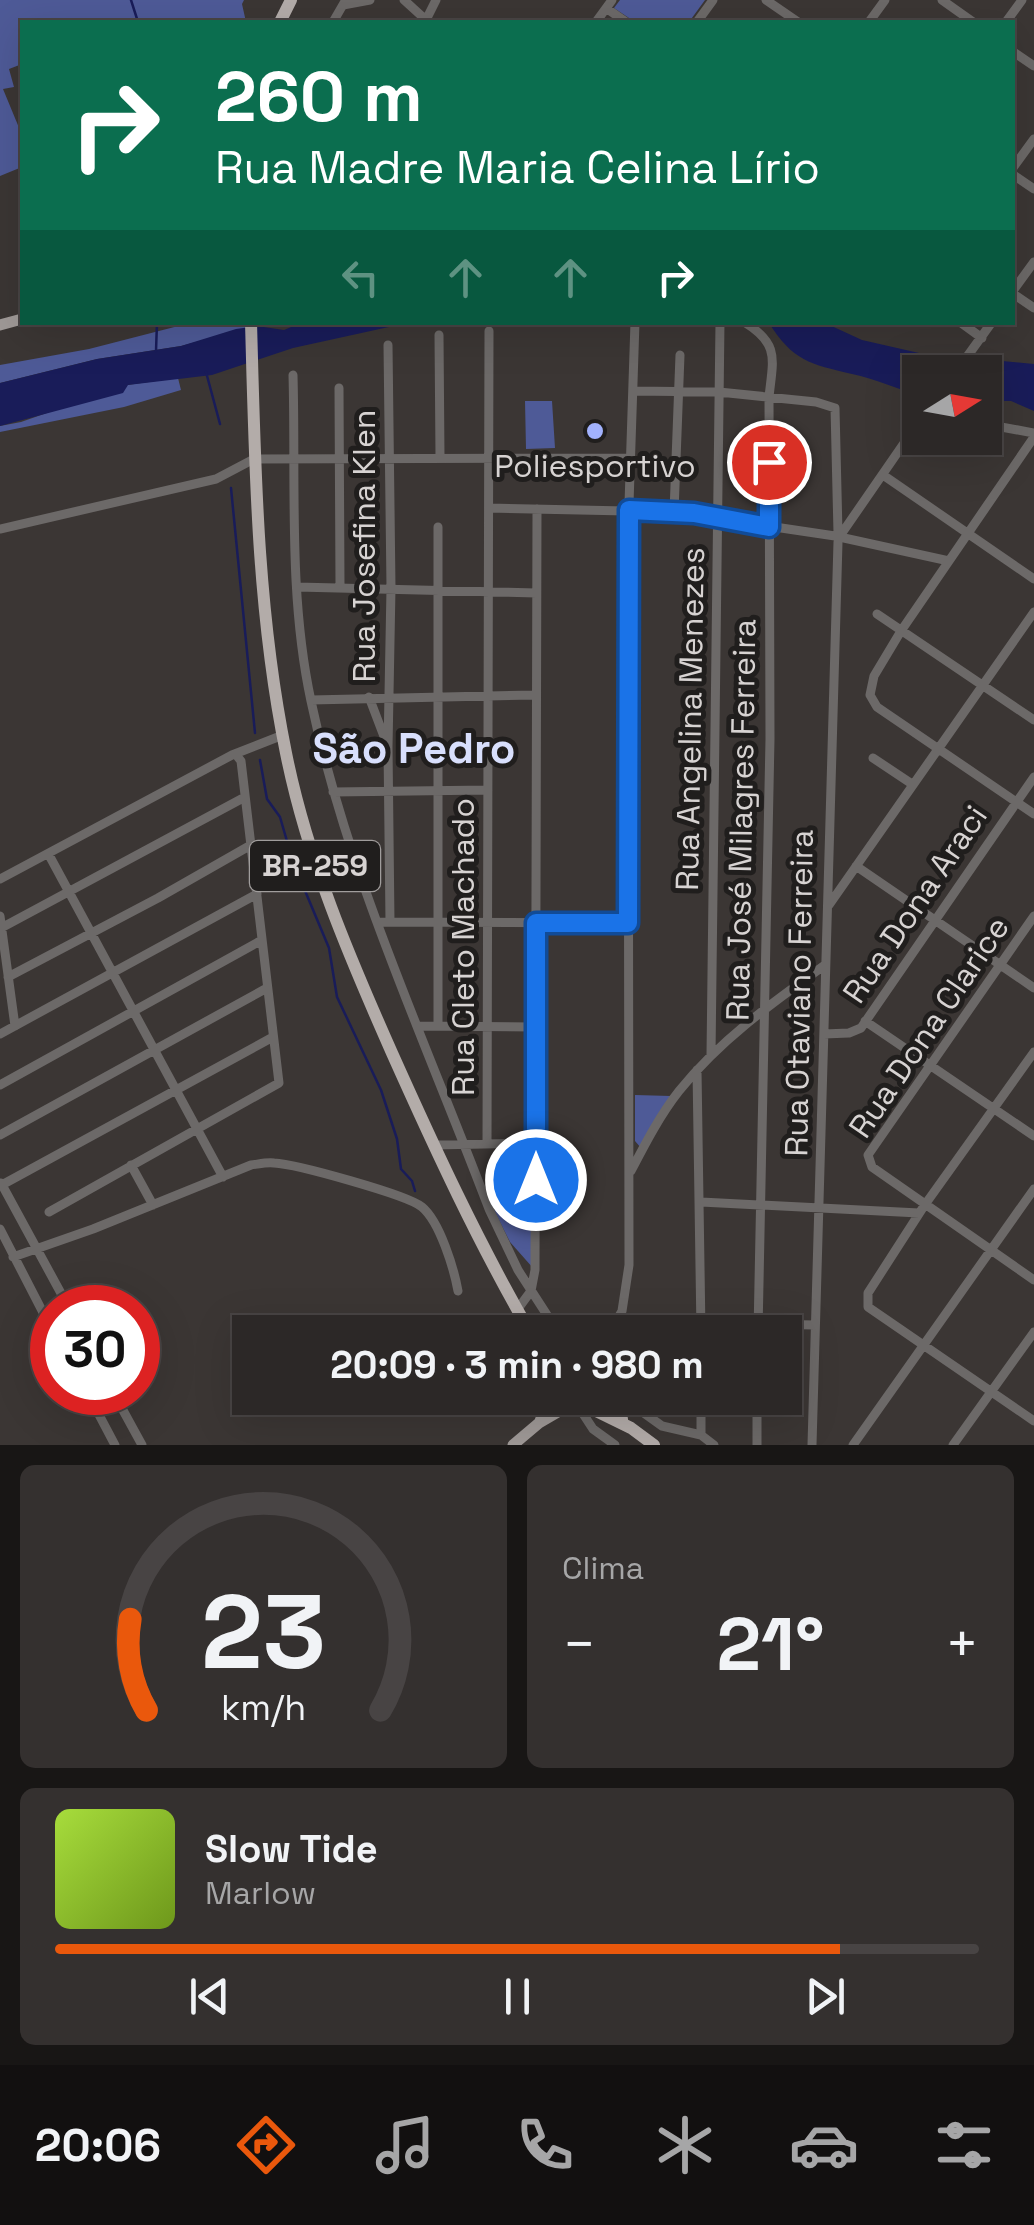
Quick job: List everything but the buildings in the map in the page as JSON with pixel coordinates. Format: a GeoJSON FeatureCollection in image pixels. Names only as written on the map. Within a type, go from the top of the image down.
{"type":"FeatureCollection","features":[{"type":"Feature","properties":{"kind":"highway","name":"BR-259"},"geometry":{"type":"LineString","coordinates":[[251,325],[254,460],[265,628],[299,808],[322,885],[368,999],[433,1145],[518,1314]]}},
{"type":"Feature","properties":{"kind":"highway"},"geometry":{"type":"LineString","coordinates":[[605,1415],[654,1445]]}},
{"type":"Feature","properties":{"kind":"highway"},"geometry":{"type":"LineString","coordinates":[[619,1415],[630,1428]]}},
{"type":"Feature","properties":{"kind":"main road"},"geometry":{"type":"LineString","coordinates":[[539,1422],[542,1415]]}},
{"type":"Feature","properties":{"kind":"main road"},"geometry":{"type":"LineString","coordinates":[[512,1445],[551,1415]]}},
{"type":"Feature","properties":{"kind":"street"},"geometry":{"type":"LineString","coordinates":[[345,2],[370,0]]}},
{"type":"Feature","properties":{"kind":"street"},"geometry":{"type":"LineString","coordinates":[[404,0],[425,20]]}},
{"type":"Feature","properties":{"kind":"street"},"geometry":{"type":"LineString","coordinates":[[766,0],[795,20]]}},
{"type":"Feature","properties":{"kind":"street"},"geometry":{"type":"LineString","coordinates":[[942,0],[970,20]]}},
{"type":"Feature","properties":{"kind":"street"},"geometry":{"type":"LineString","coordinates":[[1015,168],[1034,139]]}},
{"type":"Feature","properties":{"kind":"street"},"geometry":{"type":"LineString","coordinates":[[1015,289],[1034,262]]}},
{"type":"Feature","properties":{"kind":"street"},"geometry":{"type":"LineString","coordinates":[[619,1315],[627,1285],[630,1173],[629,510],[634,325]]}},
{"type":"Feature","properties":{"kind":"street","name":"Rua Angelina Menezes"},"geometry":{"type":"LineString","coordinates":[[712,1055],[720,325]]}},
{"type":"Feature","properties":{"kind":"street","name":"Rua José Milagres Ferreira"},"geometry":{"type":"LineString","coordinates":[[748,325],[772,347],[770,739],[758,1315]]}},
{"type":"Feature","properties":{"kind":"street"},"geometry":{"type":"LineString","coordinates":[[964,325],[982,338]]}},
{"type":"Feature","properties":{"kind":"street"},"geometry":{"type":"LineString","coordinates":[[969,355],[990,325]]}},
{"type":"Feature","properties":{"kind":"street","name":"Rua Cleto Machado"},"geometry":{"type":"LineString","coordinates":[[487,1143],[489,332]]}},
{"type":"Feature","properties":{"kind":"street"},"geometry":{"type":"LineString","coordinates":[[439,335],[440,457]]}},
{"type":"Feature","properties":{"kind":"street","name":"Rua Josefina Klen"},"geometry":{"type":"LineString","coordinates":[[384,922],[390,791],[388,345]]}},
{"type":"Feature","properties":{"kind":"street"},"geometry":{"type":"LineString","coordinates":[[674,512],[680,356]]}},
{"type":"Feature","properties":{"kind":"street"},"geometry":{"type":"LineString","coordinates":[[292,375],[297,586],[310,700],[333,792],[496,1226],[547,1315]]}},
{"type":"Feature","properties":{"kind":"street"},"geometry":{"type":"LineString","coordinates":[[339,388],[340,586]]}},
{"type":"Feature","properties":{"kind":"street"},"geometry":{"type":"LineString","coordinates":[[633,391],[770,397]]}},
{"type":"Feature","properties":{"kind":"street","name":"Rua Otaviano Ferreira"},"geometry":{"type":"LineString","coordinates":[[770,397],[823,403],[837,412],[839,536],[812,1445]]}},
{"type":"Feature","properties":{"kind":"street"},"geometry":{"type":"LineString","coordinates":[[1002,428],[1034,435],[901,631],[874,676],[870,695],[876,708],[1034,814]]}},
{"type":"Feature","properties":{"kind":"street"},"geometry":{"type":"LineString","coordinates":[[839,536],[902,446]]}},
{"type":"Feature","properties":{"kind":"street"},"geometry":{"type":"LineString","coordinates":[[0,529],[216,479],[254,460],[630,458]]}},
{"type":"Feature","properties":{"kind":"street"},"geometry":{"type":"LineString","coordinates":[[883,474],[1034,579]]}},
{"type":"Feature","properties":{"kind":"street"},"geometry":{"type":"LineString","coordinates":[[489,508],[629,510],[717,517],[839,536],[949,562]]}},
{"type":"Feature","properties":{"kind":"street"},"geometry":{"type":"LineString","coordinates":[[518,1314],[531,1291],[535,1270],[537,510]]}},
{"type":"Feature","properties":{"kind":"street"},"geometry":{"type":"LineString","coordinates":[[438,528],[438,1026]]}},
{"type":"Feature","properties":{"kind":"street"},"geometry":{"type":"LineString","coordinates":[[297,586],[536,593]]}},
{"type":"Feature","properties":{"kind":"street"},"geometry":{"type":"LineString","coordinates":[[827,907],[1034,612]]}},
{"type":"Feature","properties":{"kind":"street"},"geometry":{"type":"LineString","coordinates":[[877,614],[1034,720]]}},
{"type":"Feature","properties":{"kind":"street"},"geometry":{"type":"LineString","coordinates":[[310,700],[534,695]]}},
{"type":"Feature","properties":{"kind":"street"},"geometry":{"type":"LineString","coordinates":[[369,698],[388,747]]}},
{"type":"Feature","properties":{"kind":"street"},"geometry":{"type":"LineString","coordinates":[[0,880],[232,756],[283,735]]}},
{"type":"Feature","properties":{"kind":"street"},"geometry":{"type":"LineString","coordinates":[[49,1212],[278,1086],[238,756]]}},
{"type":"Feature","properties":{"kind":"street"},"geometry":{"type":"LineString","coordinates":[[873,758],[912,784]]}},
{"type":"Feature","properties":{"kind":"street","name":"Rua Dona Araci"},"geometry":{"type":"LineString","coordinates":[[824,1034],[855,1032],[866,1021],[1034,777]]}},
{"type":"Feature","properties":{"kind":"street"},"geometry":{"type":"LineString","coordinates":[[333,792],[488,790]]}},
{"type":"Feature","properties":{"kind":"street"},"geometry":{"type":"LineString","coordinates":[[1,928],[245,798]]}},
{"type":"Feature","properties":{"kind":"street"},"geometry":{"type":"LineString","coordinates":[[8,977],[170,892],[251,844]]}},
{"type":"Feature","properties":{"kind":"street"},"geometry":{"type":"LineString","coordinates":[[49,854],[223,1176]]}},
{"type":"Feature","properties":{"kind":"street"},"geometry":{"type":"LineString","coordinates":[[856,866],[1034,988]]}},
{"type":"Feature","properties":{"kind":"street"},"geometry":{"type":"LineString","coordinates":[[0,1034],[257,894]]}},
{"type":"Feature","properties":{"kind":"street"},"geometry":{"type":"LineString","coordinates":[[0,916],[14,1026]]}},
{"type":"Feature","properties":{"kind":"street","name":"Rua Dona Clarice"},"geometry":{"type":"LineString","coordinates":[[921,1209],[872,1167],[870,1149],[1034,916]]}},
{"type":"Feature","properties":{"kind":"street"},"geometry":{"type":"LineString","coordinates":[[384,922],[628,923]]}},
{"type":"Feature","properties":{"kind":"street"},"geometry":{"type":"LineString","coordinates":[[0,1085],[262,940]]}},
{"type":"Feature","properties":{"kind":"street"},"geometry":{"type":"LineString","coordinates":[[630,1173],[676,1095],[697,1070],[762,1011],[825,965]]}},
{"type":"Feature","properties":{"kind":"street"},"geometry":{"type":"LineString","coordinates":[[0,1135],[267,988]]}},
{"type":"Feature","properties":{"kind":"street"},"geometry":{"type":"LineString","coordinates":[[866,1021],[1034,1136]]}},
{"type":"Feature","properties":{"kind":"street"},"geometry":{"type":"LineString","coordinates":[[418,1026],[536,1026]]}},
{"type":"Feature","properties":{"kind":"street"},"geometry":{"type":"LineString","coordinates":[[57,1285],[1,1184],[273,1037]]}},
{"type":"Feature","properties":{"kind":"street"},"geometry":{"type":"LineString","coordinates":[[1034,1052],[921,1209],[868,1293],[868,1307],[1034,1421]]}},
{"type":"Feature","properties":{"kind":"street"},"geometry":{"type":"LineString","coordinates":[[697,1070],[702,1315]]}},
{"type":"Feature","properties":{"kind":"street"},"geometry":{"type":"LineString","coordinates":[[433,1145],[536,1143]]}},
{"type":"Feature","properties":{"kind":"street"},"geometry":{"type":"LineString","coordinates":[[629,1146],[641,1152]]}},
{"type":"Feature","properties":{"kind":"street"},"geometry":{"type":"LineString","coordinates":[[13,1257],[251,1165],[275,1163],[306,1168],[421,1205],[453,1267],[458,1292]]}},
{"type":"Feature","properties":{"kind":"street"},"geometry":{"type":"LineString","coordinates":[[131,1165],[153,1206]]}},
{"type":"Feature","properties":{"kind":"street"},"geometry":{"type":"LineString","coordinates":[[856,1444],[1034,1190]]}},
{"type":"Feature","properties":{"kind":"street"},"geometry":{"type":"LineString","coordinates":[[701,1202],[921,1209],[992,1250],[1034,1280]]}},
{"type":"Feature","properties":{"kind":"street"},"geometry":{"type":"LineString","coordinates":[[23,1226],[1,1234],[30,1289]]}},
{"type":"Feature","properties":{"kind":"street"},"geometry":{"type":"LineString","coordinates":[[802,1325],[815,1324]]}},
{"type":"Feature","properties":{"kind":"street"},"geometry":{"type":"LineString","coordinates":[[953,1445],[1034,1332]]}},
{"type":"Feature","properties":{"kind":"street"},"geometry":{"type":"LineString","coordinates":[[100,1415],[116,1445]]}},
{"type":"Feature","properties":{"kind":"street"},"geometry":{"type":"LineString","coordinates":[[126,1415],[142,1445]]}},
{"type":"Feature","properties":{"kind":"street"},"geometry":{"type":"LineString","coordinates":[[585,1415],[594,1429],[615,1445]]}},
{"type":"Feature","properties":{"kind":"street"},"geometry":{"type":"LineString","coordinates":[[646,1415],[662,1426],[701,1435],[714,1445]]}},
{"type":"Feature","properties":{"kind":"street"},"geometry":{"type":"LineString","coordinates":[[701,1415],[701,1435]]}},
{"type":"Feature","properties":{"kind":"street"},"geometry":{"type":"LineString","coordinates":[[756,1445],[757,1415]]}},
{"type":"Feature","properties":{"kind":"shaded area"},"geometry":{"type":"Polygon","coordinates":[[[0,0],[244,0],[246,20],[20,20],[20,65],[9,69],[14,87],[3,89],[20,130],[20,168],[0,176],[0,0]]]}},
{"type":"Feature","properties":{"kind":"shaded area"},"geometry":{"type":"Polygon","coordinates":[[[620,0],[705,0],[690,20],[632,20],[614,8],[620,0]]]}},
{"type":"Feature","properties":{"kind":"shaded area"},"geometry":{"type":"Polygon","coordinates":[[[182,325],[248,328],[181,346],[97,359],[0,383],[0,365],[89,349],[182,325]]]}},
{"type":"Feature","properties":{"kind":"shaded area"},"geometry":{"type":"Polygon","coordinates":[[[296,325],[398,325],[293,348],[212,375],[128,385],[123,393],[0,426],[0,383],[97,359],[181,346],[236,329],[257,326],[284,330],[296,325]]]}},
{"type":"Feature","properties":{"kind":"shaded area"},"geometry":{"type":"Polygon","coordinates":[[[770,325],[829,325],[862,340],[940,355],[902,355],[902,390],[814,363],[795,353],[770,325]]]}},
{"type":"Feature","properties":{"kind":"shaded area"},"geometry":{"type":"Polygon","coordinates":[[[1002,361],[1034,364],[1034,411],[1002,401],[1002,361]]]}},
{"type":"Feature","properties":{"kind":"shaded area"},"geometry":{"type":"Polygon","coordinates":[[[178,378],[181,390],[124,407],[0,432],[0,426],[127,385],[178,378]]]}},
{"type":"Feature","properties":{"kind":"shaded area"},"geometry":{"type":"Polygon","coordinates":[[[525,401],[552,401],[555,448],[526,449],[525,401]]]}},
{"type":"Feature","properties":{"kind":"shaded area"},"geometry":{"type":"Polygon","coordinates":[[[635,1095],[671,1096],[641,1148],[635,1141],[635,1095]]]}},
{"type":"Feature","properties":{"kind":"shaded area"},"geometry":{"type":"Polygon","coordinates":[[[494,1210],[531,1211],[533,1268],[510,1242],[494,1210]]]}},
{"type":"Feature","properties":{"kind":"waterway"},"geometry":{"type":"LineString","coordinates":[[131,0],[137,20]]}},
{"type":"Feature","properties":{"kind":"waterway"},"geometry":{"type":"LineString","coordinates":[[156,351],[157,325]]}},
{"type":"Feature","properties":{"kind":"waterway"},"geometry":{"type":"LineString","coordinates":[[206,372],[220,424]]}},
{"type":"Feature","properties":{"kind":"waterway"},"geometry":{"type":"LineString","coordinates":[[231,488],[255,733]]}},
{"type":"Feature","properties":{"kind":"waterway"},"geometry":{"type":"LineString","coordinates":[[260,760],[267,799],[280,817],[293,862],[329,948],[337,997],[381,1090],[397,1139],[401,1169],[415,1191]]}},
{"type":"Feature","properties":{"kind":"place","name":"Poliesportivo"},"geometry":{"type":"Point","coordinates":[595,431]}},
{"type":"Feature","properties":{"kind":"district","name":"São Pedro"},"geometry":{"type":"Point","coordinates":[414,748]}},
{"type":"Feature","properties":{"kind":"route"},"geometry":{"type":"LineString","coordinates":[[536,1180],[536,923],[628,923],[629,510],[694,513],[769,527],[769,462]]}}]}
